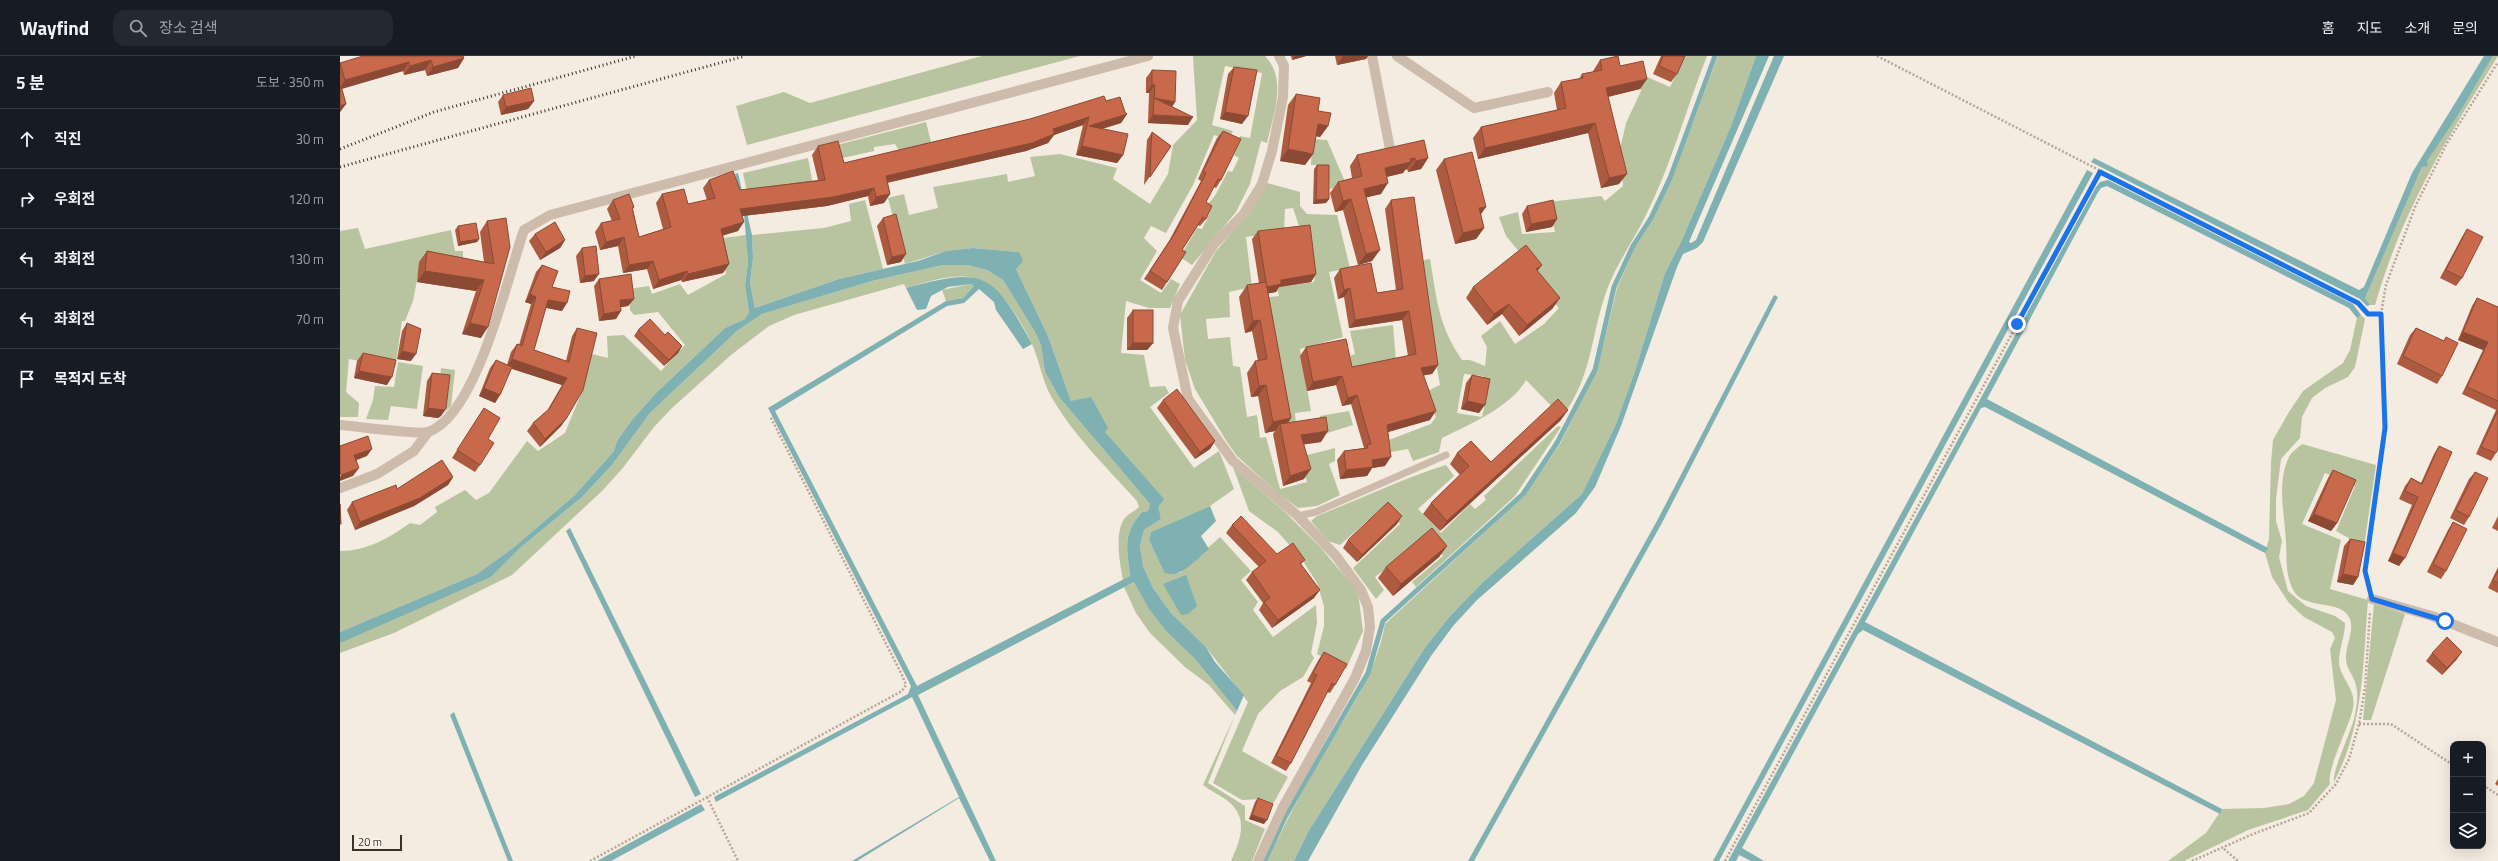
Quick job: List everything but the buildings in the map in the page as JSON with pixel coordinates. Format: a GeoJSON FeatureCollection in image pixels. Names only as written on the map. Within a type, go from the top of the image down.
{"type":"FeatureCollection","features":[{"type":"Feature","properties":{"kind":"street"},"geometry":{"type":"LineString","coordinates":[[340,488],[377,474],[414,451],[428,432],[442,423],[458,407],[479,367],[524,230],[550,215],[1148,56]]}},
{"type":"Feature","properties":{"kind":"street"},"geometry":{"type":"LineString","coordinates":[[1258,861],[1282,809],[1355,678],[1366,651],[1370,627],[1368,607],[1361,590],[1336,556],[1298,516],[1233,461],[1188,399],[1173,328],[1178,301],[1214,244],[1243,215],[1262,184],[1272,151],[1283,97],[1284,66],[1279,56]]}},
{"type":"Feature","properties":{"kind":"street"},"geometry":{"type":"LineString","coordinates":[[1372,56],[1390,149]]}},
{"type":"Feature","properties":{"kind":"street"},"geometry":{"type":"LineString","coordinates":[[1397,56],[1474,108],[1548,92]]}},
{"type":"Feature","properties":{"kind":"street"},"geometry":{"type":"LineString","coordinates":[[340,425],[428,432]]}},
{"type":"Feature","properties":{"kind":"street"},"geometry":{"type":"LineString","coordinates":[[2372,599],[2432,616],[2498,642]]}},
{"type":"Feature","properties":{"kind":"lane"},"geometry":{"type":"LineString","coordinates":[[1298,516],[1316,512],[1446,455]]}},
{"type":"Feature","properties":{"kind":"path"},"geometry":{"type":"LineString","coordinates":[[1877,56],[2100,172],[2358,303],[2368,314],[2381,314]]}},
{"type":"Feature","properties":{"kind":"path"},"geometry":{"type":"LineString","coordinates":[[2192,861],[2253,834],[2309,813],[2321,802],[2336,784],[2349,759],[2359,724],[2372,599],[2365,571],[2385,428],[2381,314],[2386,285],[2395,255],[2415,208],[2447,143],[2498,62]]}},
{"type":"Feature","properties":{"kind":"path"},"geometry":{"type":"LineString","coordinates":[[1725,861],[2100,172]]}},
{"type":"Feature","properties":{"kind":"path"},"geometry":{"type":"LineString","coordinates":[[590,861],[902,691],[906,685],[899,668],[770,416]]}},
{"type":"Feature","properties":{"kind":"path"},"geometry":{"type":"LineString","coordinates":[[2359,724],[2391,724],[2450,763]]}},
{"type":"Feature","properties":{"kind":"path"},"geometry":{"type":"LineString","coordinates":[[2486,787],[2498,795]]}},
{"type":"Feature","properties":{"kind":"path"},"geometry":{"type":"LineString","coordinates":[[707,797],[738,861]]}},
{"type":"Feature","properties":{"kind":"path"},"geometry":{"type":"LineString","coordinates":[[2224,848],[2238,861]]}},
{"type":"Feature","properties":{"kind":"green space"},"geometry":{"type":"Polygon","coordinates":[[[982,56],[1080,56],[747,145],[736,106],[784,92],[810,103],[982,56]]]}},
{"type":"Feature","properties":{"kind":"green space"},"geometry":{"type":"Polygon","coordinates":[[[1193,56],[1265,56],[1272,65],[1276,76],[1277,87],[1277,98],[1267,143],[1261,141],[1250,184],[1236,212],[1192,265],[1180,257],[1197,228],[1202,229],[1210,213],[1205,208],[1216,194],[1228,171],[1232,172],[1239,158],[1234,155],[1240,136],[1250,138],[1262,73],[1225,66],[1212,125],[1233,131],[1228,140],[1214,135],[1193,185],[1166,233],[1151,226],[1144,238],[1157,251],[1140,280],[1161,293],[1171,279],[1180,284],[1170,308],[1149,308],[1126,301],[1121,353],[1144,355],[1150,387],[1165,386],[1169,393],[1150,407],[1194,468],[1219,451],[1234,489],[1210,506],[1151,532],[1149,540],[1164,572],[1180,573],[1220,537],[1251,571],[1241,580],[1258,602],[1253,610],[1273,637],[1316,605],[1317,623],[1311,653],[1314,658],[1303,677],[1280,691],[1258,714],[1242,751],[1288,777],[1273,804],[1262,799],[1242,800],[1213,783],[1248,702],[1206,647],[1171,613],[1153,588],[1143,566],[1140,546],[1144,530],[1161,519],[1126,459],[1105,432],[1071,401],[1048,336],[1016,269],[1019,252],[973,248],[946,251],[905,264],[888,198],[904,194],[909,215],[938,208],[933,187],[1007,174],[1008,182],[1035,176],[1030,157],[1060,154],[1117,168],[1113,179],[1150,204],[1168,174],[1173,145],[1197,120],[1193,56]]]}},
{"type":"Feature","properties":{"kind":"green space"},"geometry":{"type":"Polygon","coordinates":[[[1685,56],[1707,56],[1663,178],[1608,287],[1602,304],[1586,369],[1572,401],[1562,417],[1526,380],[1511,398],[1489,414],[1442,438],[1439,452],[1413,461],[1408,449],[1391,452],[1386,441],[1431,424],[1436,417],[1425,392],[1440,385],[1418,261],[1430,259],[1437,300],[1443,323],[1462,360],[1470,360],[1485,366],[1487,347],[1481,336],[1500,321],[1515,344],[1544,324],[1559,308],[1551,299],[1556,296],[1506,236],[1499,217],[1518,212],[1522,234],[1555,232],[1548,202],[1601,196],[1605,201],[1623,186],[1620,149],[1626,123],[1641,91],[1638,73],[1670,87],[1685,56]],[[1464,374],[1457,413],[1482,417],[1489,385],[1482,382],[1483,376],[1464,374]]]}},
{"type":"Feature","properties":{"kind":"green space"},"geometry":{"type":"Polygon","coordinates":[[[1718,56],[1756,56],[1731,126],[1681,242],[1665,273],[1635,371],[1616,424],[1582,494],[1483,582],[1450,616],[1424,649],[1308,832],[1294,861],[1268,861],[1301,794],[1368,676],[1381,642],[1385,624],[1524,496],[1560,444],[1597,370],[1617,288],[1635,247],[1653,219],[1672,178],[1718,56]]]}},
{"type":"Feature","properties":{"kind":"green space"},"geometry":{"type":"Polygon","coordinates":[[[2493,56],[2498,56],[2461,116],[2412,207],[2398,238],[2375,305],[2370,305],[2365,298],[2422,167],[2460,112],[2493,56]]]}},
{"type":"Feature","properties":{"kind":"green space"},"geometry":{"type":"Polygon","coordinates":[[[926,122],[932,146],[899,151],[895,144],[874,147],[874,151],[838,159],[833,146],[926,122]]]}},
{"type":"Feature","properties":{"kind":"green space"},"geometry":{"type":"Polygon","coordinates":[[[1312,139],[1327,140],[1346,184],[1330,189],[1328,165],[1311,165],[1312,139]]]}},
{"type":"Feature","properties":{"kind":"green space"},"geometry":{"type":"Polygon","coordinates":[[[808,158],[813,185],[747,192],[743,173],[808,158]]]}},
{"type":"Feature","properties":{"kind":"green space"},"geometry":{"type":"Polygon","coordinates":[[[1267,183],[1300,192],[1300,206],[1307,214],[1337,215],[1350,268],[1329,272],[1343,337],[1300,349],[1311,411],[1295,413],[1296,426],[1284,430],[1262,298],[1279,296],[1277,287],[1314,282],[1315,275],[1293,208],[1285,209],[1284,231],[1246,237],[1252,287],[1229,292],[1230,317],[1206,319],[1208,339],[1230,337],[1233,366],[1240,367],[1247,417],[1257,415],[1260,438],[1266,437],[1280,489],[1307,482],[1300,457],[1335,448],[1335,461],[1329,464],[1340,495],[1317,506],[1298,508],[1279,494],[1237,456],[1195,389],[1185,360],[1180,315],[1216,251],[1250,212],[1267,183]]]}},
{"type":"Feature","properties":{"kind":"green space"},"geometry":{"type":"Polygon","coordinates":[[[865,200],[883,269],[839,279],[755,308],[750,283],[753,258],[752,235],[824,228],[851,221],[849,204],[865,200]]]}},
{"type":"Feature","properties":{"kind":"green space"},"geometry":{"type":"Polygon","coordinates":[[[358,228],[365,249],[451,230],[455,251],[463,251],[463,268],[421,260],[413,301],[405,321],[402,321],[395,368],[349,359],[346,392],[359,403],[358,417],[340,417],[340,231],[358,228]]]}},
{"type":"Feature","properties":{"kind":"green space"},"geometry":{"type":"Polygon","coordinates":[[[746,235],[748,262],[745,286],[749,312],[745,319],[725,328],[656,393],[632,420],[617,441],[614,451],[575,495],[513,548],[477,574],[340,632],[340,551],[359,549],[377,543],[410,523],[420,525],[437,512],[435,507],[465,490],[476,500],[489,493],[527,441],[538,451],[565,433],[581,394],[575,391],[585,379],[592,354],[608,358],[607,336],[624,335],[661,371],[685,345],[658,312],[634,315],[630,310],[629,289],[649,286],[652,294],[680,284],[688,295],[726,274],[721,250],[724,248],[724,238],[746,235]]]}},
{"type":"Feature","properties":{"kind":"green space"},"geometry":{"type":"Polygon","coordinates":[[[943,265],[967,265],[987,270],[1003,280],[1035,332],[1041,345],[1045,372],[1059,397],[1150,504],[1148,511],[1142,512],[1131,528],[1127,542],[1130,576],[1123,580],[1119,556],[1119,537],[1123,522],[1128,515],[1139,507],[1137,501],[1070,426],[1052,398],[1043,378],[1030,339],[1009,305],[998,292],[986,283],[975,278],[950,277],[906,288],[904,284],[794,315],[769,326],[731,355],[672,408],[654,427],[622,469],[602,491],[512,575],[394,633],[340,653],[340,643],[350,637],[491,577],[520,548],[582,497],[612,465],[650,413],[737,331],[762,314],[872,281],[943,265]]]}},
{"type":"Feature","properties":{"kind":"green space"},"geometry":{"type":"Polygon","coordinates":[[[971,284],[974,286],[963,298],[946,301],[942,290],[971,284]]]}},
{"type":"Feature","properties":{"kind":"green space"},"geometry":{"type":"Polygon","coordinates":[[[2361,315],[2365,319],[2355,367],[2348,377],[2325,388],[2312,398],[2302,417],[2300,438],[2281,459],[2276,499],[2276,521],[2282,541],[2279,557],[2288,591],[2306,606],[2335,616],[2345,623],[2339,662],[2342,674],[2351,690],[2354,701],[2351,716],[2331,769],[2330,784],[2308,810],[2248,830],[2184,861],[2168,861],[2206,833],[2222,809],[2264,808],[2289,804],[2304,796],[2314,783],[2336,700],[2330,649],[2335,638],[2332,632],[2304,617],[2289,603],[2272,577],[2265,553],[2269,539],[2273,440],[2303,391],[2343,363],[2350,350],[2357,318],[2361,315]]]}},
{"type":"Feature","properties":{"kind":"green space"},"geometry":{"type":"Polygon","coordinates":[[[1393,325],[1396,361],[1349,371],[1346,357],[1355,354],[1350,331],[1393,325]]]}},
{"type":"Feature","properties":{"kind":"green space"},"geometry":{"type":"Polygon","coordinates":[[[398,362],[423,366],[417,409],[391,406],[388,420],[366,419],[373,400],[375,386],[394,387],[398,362]]]}},
{"type":"Feature","properties":{"kind":"green space"},"geometry":{"type":"Polygon","coordinates":[[[441,368],[455,370],[451,406],[443,414],[446,382],[440,380],[441,368]]]}},
{"type":"Feature","properties":{"kind":"green space"},"geometry":{"type":"Polygon","coordinates":[[[1349,411],[1353,425],[1324,434],[1320,416],[1349,411]]]}},
{"type":"Feature","properties":{"kind":"green space"},"geometry":{"type":"Polygon","coordinates":[[[1558,426],[1561,427],[1515,496],[1416,587],[1412,582],[1443,556],[1426,537],[1375,577],[1384,590],[1376,599],[1353,568],[1400,524],[1384,506],[1340,545],[1328,541],[1311,521],[1317,516],[1381,489],[1446,465],[1454,476],[1418,509],[1441,533],[1470,504],[1475,509],[1486,500],[1484,496],[1558,426]]]}},
{"type":"Feature","properties":{"kind":"green space"},"geometry":{"type":"Polygon","coordinates":[[[2302,444],[2376,465],[2364,547],[2336,531],[2355,486],[2325,473],[2302,524],[2341,540],[2330,589],[2368,600],[2363,670],[2357,716],[2344,760],[2334,782],[2338,761],[2352,726],[2357,702],[2355,682],[2346,660],[2351,621],[2345,612],[2338,608],[2300,598],[2295,593],[2288,575],[2282,500],[2283,478],[2290,455],[2302,444]]]}},
{"type":"Feature","properties":{"kind":"green space"},"geometry":{"type":"Polygon","coordinates":[[[1233,467],[1285,512],[1320,547],[1358,592],[1363,631],[1346,669],[1317,654],[1324,626],[1324,606],[1317,583],[1303,561],[1278,532],[1249,511],[1233,467]]]}},
{"type":"Feature","properties":{"kind":"green space"},"geometry":{"type":"Polygon","coordinates":[[[1134,582],[1149,608],[1167,632],[1195,659],[1237,711],[1235,715],[1209,685],[1185,667],[1150,633],[1136,613],[1124,587],[1134,582]]]}},
{"type":"Feature","properties":{"kind":"green space"},"geometry":{"type":"Polygon","coordinates":[[[2374,604],[2405,614],[2371,720],[2363,720],[2374,604]]]}},
{"type":"Feature","properties":{"kind":"green space"},"geometry":{"type":"Polygon","coordinates":[[[1235,715],[1208,783],[1245,806],[1245,820],[1265,829],[1252,861],[1231,861],[1240,838],[1241,823],[1239,816],[1229,802],[1203,785],[1235,715]]]}},
{"type":"Feature","properties":{"kind":"water"},"geometry":{"type":"Polygon","coordinates":[[[1756,56],[1769,56],[1689,242],[1691,243],[1696,240],[1774,56],[1784,56],[1703,242],[1697,248],[1683,254],[1677,267],[1621,426],[1595,487],[1576,513],[1477,600],[1453,626],[1431,656],[1362,765],[1308,861],[1294,861],[1308,832],[1424,649],[1450,616],[1483,582],[1582,494],[1616,424],[1635,371],[1665,273],[1681,242],[1731,126],[1756,56]]]}},
{"type":"Feature","properties":{"kind":"water"},"geometry":{"type":"Polygon","coordinates":[[[2484,56],[2493,56],[2460,112],[2427,161],[2428,166],[2422,167],[2365,298],[2370,305],[2367,306],[2360,299],[2091,162],[2094,158],[2359,290],[2364,287],[2412,173],[2484,56]]]}},
{"type":"Feature","properties":{"kind":"water"},"geometry":{"type":"Polygon","coordinates":[[[2087,170],[2093,173],[1719,861],[1713,861],[2087,170]]]}},
{"type":"Feature","properties":{"kind":"water"},"geometry":{"type":"Polygon","coordinates":[[[738,173],[752,235],[753,258],[750,283],[755,308],[839,279],[918,261],[946,251],[973,248],[1019,252],[1023,261],[1016,269],[1048,336],[1071,401],[1091,397],[1108,428],[1105,432],[1164,499],[1158,507],[1161,519],[1144,530],[1140,546],[1143,566],[1153,588],[1171,613],[1206,647],[1215,662],[1244,695],[1237,711],[1195,659],[1167,632],[1149,609],[1134,582],[918,695],[996,861],[990,861],[959,798],[857,861],[852,861],[959,797],[912,697],[716,802],[714,797],[908,694],[911,686],[768,408],[946,301],[963,298],[974,286],[971,284],[948,287],[931,296],[926,309],[917,310],[906,288],[954,277],[970,277],[984,281],[996,289],[1007,302],[1032,344],[1023,349],[996,310],[994,302],[979,289],[964,303],[947,306],[775,411],[917,686],[1130,576],[1127,542],[1131,528],[1142,512],[1148,511],[1150,504],[1059,397],[1045,372],[1041,345],[1035,332],[1003,280],[987,270],[967,265],[943,265],[872,281],[762,314],[737,331],[650,413],[612,465],[582,497],[520,548],[491,577],[340,643],[340,632],[477,574],[513,548],[575,495],[614,451],[617,441],[632,420],[656,393],[725,328],[745,319],[749,312],[745,286],[748,262],[744,214],[735,174],[738,173]]]}},
{"type":"Feature","properties":{"kind":"water"},"geometry":{"type":"Polygon","coordinates":[[[2108,180],[2353,304],[2361,315],[2357,318],[2349,308],[2107,186],[2101,188],[2097,194],[1987,399],[2268,548],[2265,553],[1985,407],[1981,408],[1865,622],[2222,809],[2220,814],[1863,630],[1858,634],[1742,848],[1764,861],[1751,861],[1739,855],[1736,861],[1728,861],[2096,187],[2100,182],[2108,180]]]}},
{"type":"Feature","properties":{"kind":"water"},"geometry":{"type":"Polygon","coordinates":[[[1774,295],[1778,297],[1663,521],[1474,861],[1468,861],[1658,519],[1774,295]]]}},
{"type":"Feature","properties":{"kind":"water"},"geometry":{"type":"Polygon","coordinates":[[[1210,506],[1216,521],[1201,536],[1209,549],[1194,563],[1182,571],[1170,574],[1164,572],[1149,540],[1151,532],[1210,506]]]}},
{"type":"Feature","properties":{"kind":"water"},"geometry":{"type":"Polygon","coordinates":[[[570,528],[701,794],[695,797],[566,531],[570,528]]]}},
{"type":"Feature","properties":{"kind":"water"},"geometry":{"type":"Polygon","coordinates":[[[1186,575],[1197,606],[1188,614],[1181,615],[1163,584],[1186,575]]]}},
{"type":"Feature","properties":{"kind":"water"},"geometry":{"type":"Polygon","coordinates":[[[454,712],[513,861],[508,861],[450,715],[454,712]]]}},
{"type":"Feature","properties":{"kind":"water"},"geometry":{"type":"Polygon","coordinates":[[[701,804],[705,810],[611,861],[597,861],[701,804]]]}},
{"type":"Feature","properties":{"kind":"waterway"},"geometry":{"type":"LineString","coordinates":[[1265,861],[1285,817],[1368,673],[1383,621],[1523,494],[1557,443],[1595,370],[1614,287],[1633,246],[1651,218],[1670,178],[1715,56]]}},
{"type":"Feature","properties":{"kind":"railway"},"geometry":{"type":"LineString","coordinates":[[340,149],[434,112],[636,56]]}},
{"type":"Feature","properties":{"kind":"railway"},"geometry":{"type":"LineString","coordinates":[[340,167],[745,56]]}},
{"type":"Feature","properties":{"kind":"route"},"geometry":{"type":"LineString","coordinates":[[2017,324],[2100,172],[2358,303],[2368,314],[2381,314],[2385,428],[2365,571],[2372,599],[2445,621]]}}]}
